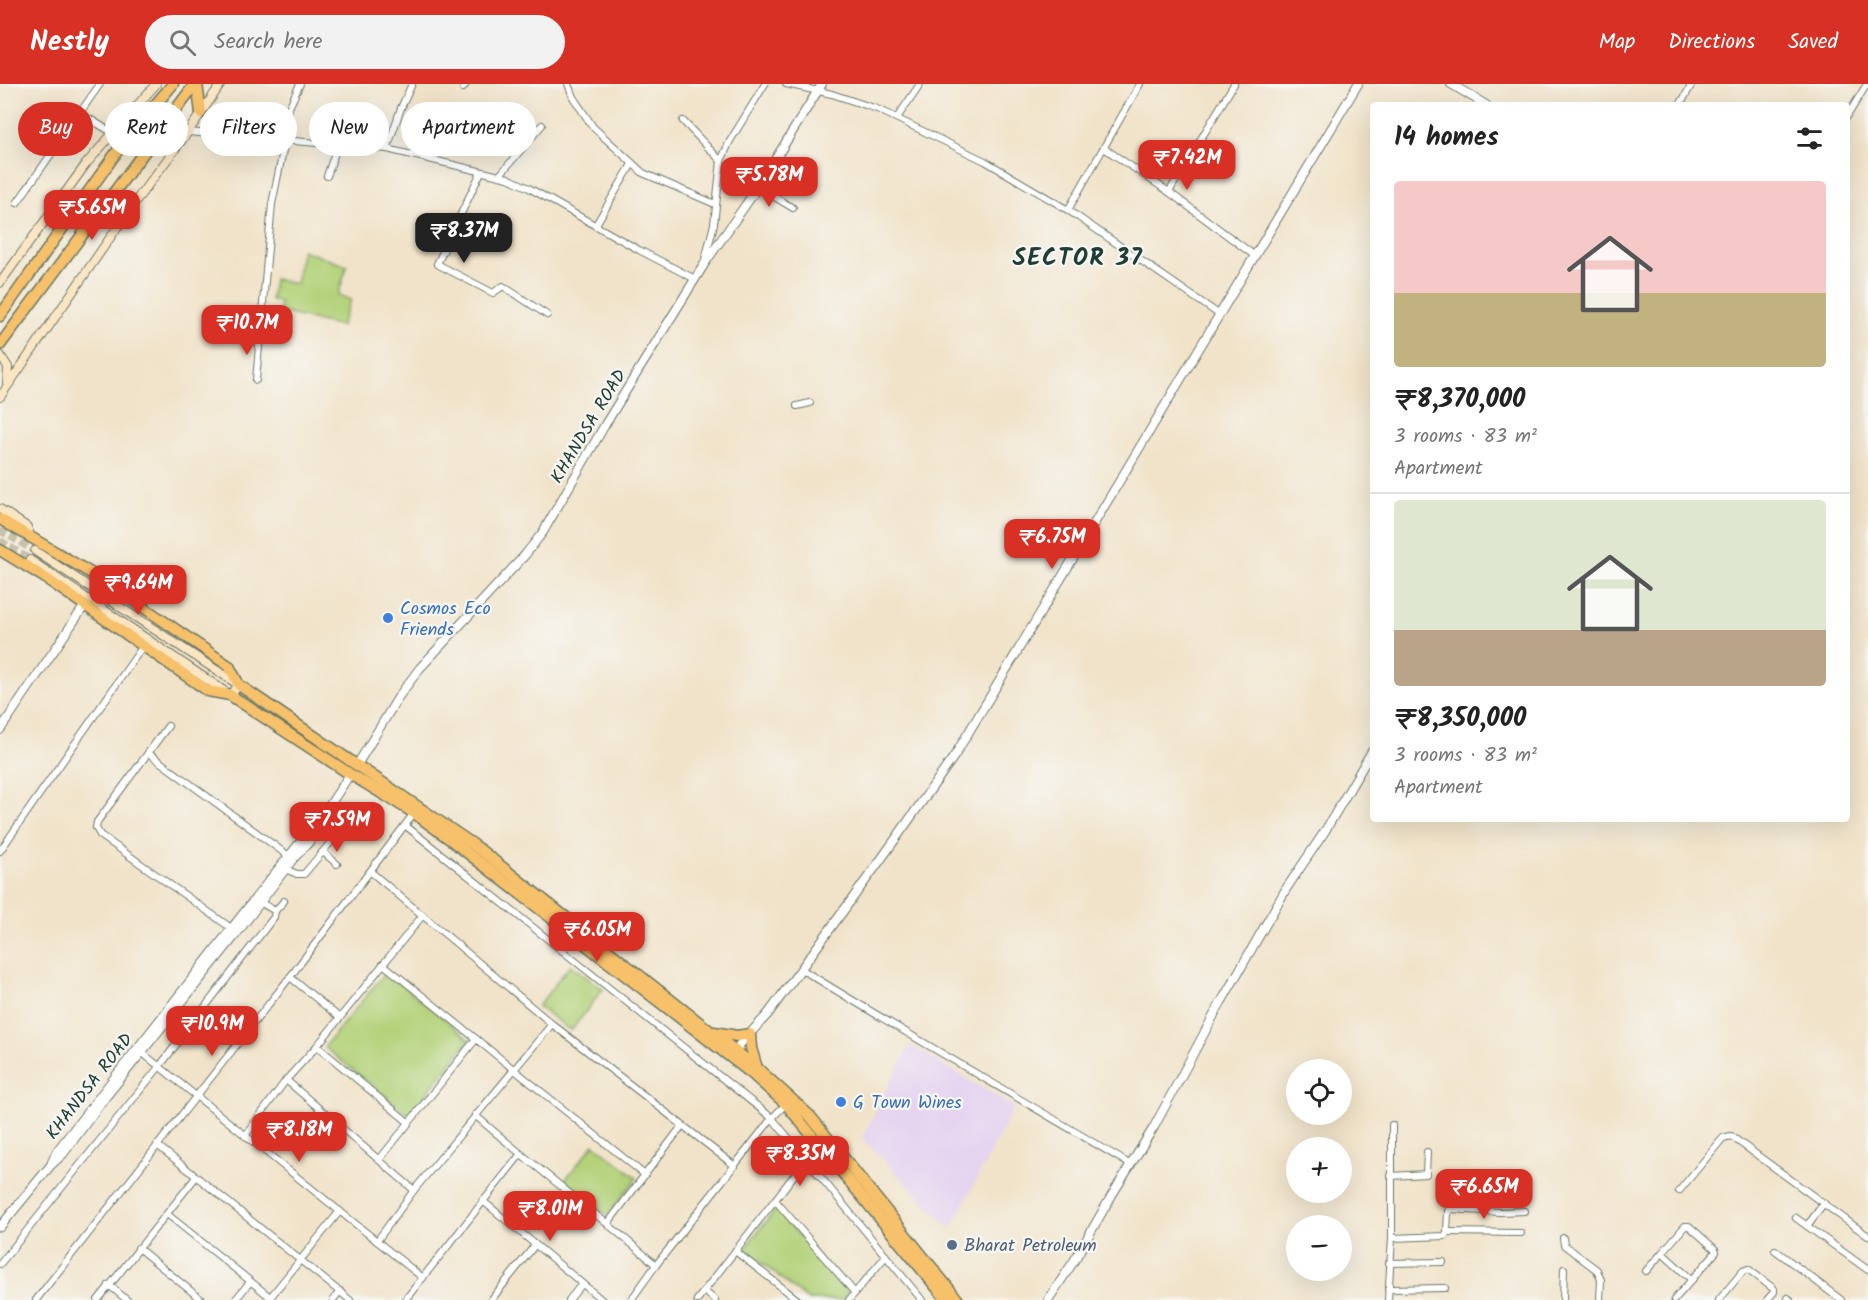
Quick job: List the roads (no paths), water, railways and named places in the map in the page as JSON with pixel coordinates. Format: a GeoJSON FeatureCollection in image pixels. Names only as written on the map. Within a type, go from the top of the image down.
{"type":"FeatureCollection","features":[{"type":"Feature","properties":{"kind":"highway"},"geometry":{"type":"LineString","coordinates":[[0,316],[126,139],[173,84]]}},
{"type":"Feature","properties":{"kind":"highway"},"geometry":{"type":"LineString","coordinates":[[196,84],[200,107]]}},
{"type":"Feature","properties":{"kind":"highway"},"geometry":{"type":"LineString","coordinates":[[0,345],[196,84]]}},
{"type":"Feature","properties":{"kind":"highway"},"geometry":{"type":"LineString","coordinates":[[0,519],[111,585],[229,666],[239,684],[353,770],[414,813],[453,836],[732,1053],[757,1068],[804,1110],[827,1144],[947,1300]]}},
{"type":"Feature","properties":{"kind":"highway"},"geometry":{"type":"LineString","coordinates":[[0,550],[85,605],[208,691],[230,695],[353,770],[453,836],[709,1030],[827,1144],[958,1300]]}},
{"type":"Feature","properties":{"kind":"highway"},"geometry":{"type":"LineString","coordinates":[[709,1030],[731,1035],[750,1034],[751,1048],[757,1068]]}},
{"type":"Feature","properties":{"kind":"main road"},"geometry":{"type":"LineString","coordinates":[[140,102],[156,84]]}},
{"type":"Feature","properties":{"kind":"main road"},"geometry":{"type":"LineString","coordinates":[[209,102],[221,84]]}},
{"type":"Feature","properties":{"kind":"main road"},"geometry":{"type":"LineString","coordinates":[[188,132],[200,114]]}},
{"type":"Feature","properties":{"kind":"main road"},"geometry":{"type":"LineString","coordinates":[[0,283],[105,141]]}},
{"type":"Feature","properties":{"kind":"main road"},"geometry":{"type":"LineString","coordinates":[[0,397],[132,206],[170,156]]}},
{"type":"Feature","properties":{"kind":"main road"},"geometry":{"type":"LineString","coordinates":[[0,355],[8,367],[7,387]]}},
{"type":"Feature","properties":{"kind":"main road"},"geometry":{"type":"LineString","coordinates":[[0,509],[27,527],[31,538]]}},
{"type":"Feature","properties":{"kind":"main road"},"geometry":{"type":"LineString","coordinates":[[32,555],[239,684],[230,695],[32,555]]}},
{"type":"Feature","properties":{"kind":"street"},"geometry":{"type":"LineString","coordinates":[[88,102],[100,84]]}},
{"type":"Feature","properties":{"kind":"street"},"geometry":{"type":"LineString","coordinates":[[292,102],[300,84]]}},
{"type":"Feature","properties":{"kind":"street"},"geometry":{"type":"LineString","coordinates":[[389,143],[400,108],[412,84]]}},
{"type":"Feature","properties":{"kind":"street"},"geometry":{"type":"LineString","coordinates":[[568,84],[573,97],[593,128],[643,173],[715,204]]}},
{"type":"Feature","properties":{"kind":"street"},"geometry":{"type":"LineString","coordinates":[[705,263],[714,224],[721,161],[730,141],[765,84]]}},
{"type":"Feature","properties":{"kind":"street"},"geometry":{"type":"LineString","coordinates":[[786,84],[820,87],[854,100],[897,118],[985,161],[1068,210],[1220,315]]}},
{"type":"Feature","properties":{"kind":"street"},"geometry":{"type":"LineString","coordinates":[[897,118],[920,84]]}},
{"type":"Feature","properties":{"kind":"street"},"geometry":{"type":"LineString","coordinates":[[1068,210],[1140,84]]}},
{"type":"Feature","properties":{"kind":"street"},"geometry":{"type":"LineString","coordinates":[[1169,192],[1234,84]]}},
{"type":"Feature","properties":{"kind":"street"},"geometry":{"type":"LineString","coordinates":[[732,1053],[768,1014],[955,755],[1358,84]]}},
{"type":"Feature","properties":{"kind":"street"},"geometry":{"type":"LineString","coordinates":[[1451,84],[1481,102]]}},
{"type":"Feature","properties":{"kind":"street"},"geometry":{"type":"LineString","coordinates":[[1682,102],[1692,84]]}},
{"type":"Feature","properties":{"kind":"street"},"geometry":{"type":"LineString","coordinates":[[1850,112],[1868,84]]}},
{"type":"Feature","properties":{"kind":"street","name":"KHANDSA ROAD"},"geometry":{"type":"LineString","coordinates":[[0,1227],[51,1165],[63,1154],[124,1070],[291,858],[309,842],[313,831],[399,696],[420,668],[525,555],[543,532],[606,423],[695,279],[758,187],[820,87]]}},
{"type":"Feature","properties":{"kind":"street"},"geometry":{"type":"LineString","coordinates":[[684,121],[721,161]]}},
{"type":"Feature","properties":{"kind":"street"},"geometry":{"type":"LineString","coordinates":[[499,176],[542,125]]}},
{"type":"Feature","properties":{"kind":"street"},"geometry":{"type":"LineString","coordinates":[[188,132],[200,133]]}},
{"type":"Feature","properties":{"kind":"street"},"geometry":{"type":"LineString","coordinates":[[1104,148],[1169,192],[1255,256]]}},
{"type":"Feature","properties":{"kind":"street"},"geometry":{"type":"LineString","coordinates":[[389,149],[499,176],[529,188],[695,279]]}},
{"type":"Feature","properties":{"kind":"street"},"geometry":{"type":"LineString","coordinates":[[17,203],[50,156]]}},
{"type":"Feature","properties":{"kind":"street"},"geometry":{"type":"LineString","coordinates":[[256,380],[272,204],[282,156]]}},
{"type":"Feature","properties":{"kind":"street"},"geometry":{"type":"LineString","coordinates":[[327,176],[334,156]]}},
{"type":"Feature","properties":{"kind":"street"},"geometry":{"type":"LineString","coordinates":[[595,225],[632,164]]}},
{"type":"Feature","properties":{"kind":"street"},"geometry":{"type":"LineString","coordinates":[[481,172],[436,264],[493,293],[503,286],[547,315]]}},
{"type":"Feature","properties":{"kind":"street"},"geometry":{"type":"LineString","coordinates":[[758,187],[793,208]]}},
{"type":"Feature","properties":{"kind":"street"},"geometry":{"type":"LineString","coordinates":[[797,406],[810,403]]}},
{"type":"Feature","properties":{"kind":"street"},"geometry":{"type":"LineString","coordinates":[[0,730],[85,605]]}},
{"type":"Feature","properties":{"kind":"street"},"geometry":{"type":"LineString","coordinates":[[0,851],[143,646]]}},
{"type":"Feature","properties":{"kind":"street"},"geometry":{"type":"LineString","coordinates":[[168,726],[98,822],[96,828],[100,835],[235,930]]}},
{"type":"Feature","properties":{"kind":"street"},"geometry":{"type":"LineString","coordinates":[[148,753],[291,858]]}},
{"type":"Feature","properties":{"kind":"street"},"geometry":{"type":"LineString","coordinates":[[1048,1300],[1154,1128],[1209,1024],[1287,889],[1325,831],[1370,754]]}},
{"type":"Feature","properties":{"kind":"street"},"geometry":{"type":"LineString","coordinates":[[285,869],[304,874],[346,824],[344,819],[328,808]]}},
{"type":"Feature","properties":{"kind":"street"},"geometry":{"type":"LineString","coordinates":[[36,1300],[290,977],[414,813]]}},
{"type":"Feature","properties":{"kind":"street"},"geometry":{"type":"LineString","coordinates":[[406,826],[772,1118],[922,1300]]}},
{"type":"Feature","properties":{"kind":"street"},"geometry":{"type":"LineString","coordinates":[[323,852],[337,864]]}},
{"type":"Feature","properties":{"kind":"street","name":"KHANDSA ROAD"},"geometry":{"type":"LineString","coordinates":[[235,930],[260,902],[291,858]]}},
{"type":"Feature","properties":{"kind":"street"},"geometry":{"type":"LineString","coordinates":[[371,872],[552,1024],[735,1166]]}},
{"type":"Feature","properties":{"kind":"street"},"geometry":{"type":"LineString","coordinates":[[0,1264],[159,1067],[284,901]]}},
{"type":"Feature","properties":{"kind":"street"},"geometry":{"type":"LineString","coordinates":[[260,902],[275,911]]}},
{"type":"Feature","properties":{"kind":"street"},"geometry":{"type":"LineString","coordinates":[[245,1136],[286,1080],[317,1046],[423,915]]}},
{"type":"Feature","properties":{"kind":"street"},"geometry":{"type":"LineString","coordinates":[[384,964],[645,1175]]}},
{"type":"Feature","properties":{"kind":"street"},"geometry":{"type":"LineString","coordinates":[[801,969],[884,1021],[961,1063],[1131,1165]]}},
{"type":"Feature","properties":{"kind":"street"},"geometry":{"type":"LineString","coordinates":[[290,977],[340,1018]]}},
{"type":"Feature","properties":{"kind":"street"},"geometry":{"type":"LineString","coordinates":[[377,1241],[414,1190],[552,1024]]}},
{"type":"Feature","properties":{"kind":"street"},"geometry":{"type":"LineString","coordinates":[[379,1160],[476,1039]]}},
{"type":"Feature","properties":{"kind":"street"},"geometry":{"type":"LineString","coordinates":[[317,1046],[408,1122]]}},
{"type":"Feature","properties":{"kind":"street"},"geometry":{"type":"LineString","coordinates":[[139,1051],[423,1278]]}},
{"type":"Feature","properties":{"kind":"street"},"geometry":{"type":"LineString","coordinates":[[286,1080],[414,1190]]}},
{"type":"Feature","properties":{"kind":"street"},"geometry":{"type":"LineString","coordinates":[[631,1300],[772,1118],[786,1104]]}},
{"type":"Feature","properties":{"kind":"street"},"geometry":{"type":"LineString","coordinates":[[475,1115],[520,1155],[608,1223],[656,1265]]}},
{"type":"Feature","properties":{"kind":"street"},"geometry":{"type":"LineString","coordinates":[[1388,1300],[1392,1238],[1392,1125]]}},
{"type":"Feature","properties":{"kind":"street"},"geometry":{"type":"LineString","coordinates":[[608,1223],[682,1126]]}},
{"type":"Feature","properties":{"kind":"street"},"geometry":{"type":"LineString","coordinates":[[1679,1191],[1727,1135],[1868,1236]]}},
{"type":"Feature","properties":{"kind":"street"},"geometry":{"type":"LineString","coordinates":[[157,1145],[350,1300]]}},
{"type":"Feature","properties":{"kind":"street"},"geometry":{"type":"LineString","coordinates":[[1391,1176],[1426,1174],[1427,1152]]}},
{"type":"Feature","properties":{"kind":"street"},"geometry":{"type":"LineString","coordinates":[[405,1300],[520,1155]]}},
{"type":"Feature","properties":{"kind":"street"},"geometry":{"type":"LineString","coordinates":[[697,1300],[806,1160]]}},
{"type":"Feature","properties":{"kind":"street"},"geometry":{"type":"LineString","coordinates":[[98,1300],[196,1177]]}},
{"type":"Feature","properties":{"kind":"street"},"geometry":{"type":"LineString","coordinates":[[775,1200],[855,1293]]}},
{"type":"Feature","properties":{"kind":"street"},"geometry":{"type":"LineString","coordinates":[[483,1201],[602,1300]]}},
{"type":"Feature","properties":{"kind":"street"},"geometry":{"type":"LineString","coordinates":[[1807,1226],[1824,1203]]}},
{"type":"Feature","properties":{"kind":"street"},"geometry":{"type":"LineString","coordinates":[[1392,1238],[1444,1236],[1447,1232],[1449,1210],[1524,1211]]}},
{"type":"Feature","properties":{"kind":"street"},"geometry":{"type":"LineString","coordinates":[[167,1214],[268,1299],[340,1211]]}},
{"type":"Feature","properties":{"kind":"street"},"geometry":{"type":"LineString","coordinates":[[1796,1218],[1868,1270]]}},
{"type":"Feature","properties":{"kind":"street"},"geometry":{"type":"LineString","coordinates":[[1646,1271],[1682,1228],[1689,1226],[1715,1249],[1716,1252],[1674,1300]]}},
{"type":"Feature","properties":{"kind":"street"},"geometry":{"type":"LineString","coordinates":[[1447,1232],[1521,1233]]}},
{"type":"Feature","properties":{"kind":"street"},"geometry":{"type":"LineString","coordinates":[[1563,1238],[1564,1245],[1597,1270],[1601,1280],[1600,1300]]}},
{"type":"Feature","properties":{"kind":"street"},"geometry":{"type":"LineString","coordinates":[[491,1300],[535,1245]]}},
{"type":"Feature","properties":{"kind":"street"},"geometry":{"type":"LineString","coordinates":[[138,1248],[202,1300]]}},
{"type":"Feature","properties":{"kind":"street"},"geometry":{"type":"LineString","coordinates":[[1775,1250],[1841,1300]]}},
{"type":"Feature","properties":{"kind":"street"},"geometry":{"type":"LineString","coordinates":[[735,1251],[798,1300]]}},
{"type":"Feature","properties":{"kind":"street"},"geometry":{"type":"LineString","coordinates":[[1662,1253],[1692,1280]]}},
{"type":"Feature","properties":{"kind":"street"},"geometry":{"type":"LineString","coordinates":[[849,1300],[886,1256]]}},
{"type":"Feature","properties":{"kind":"street"},"geometry":{"type":"LineString","coordinates":[[1389,1263],[1443,1262]]}},
{"type":"Feature","properties":{"kind":"street"},"geometry":{"type":"LineString","coordinates":[[1563,1300],[1564,1269]]}},
{"type":"Feature","properties":{"kind":"street"},"geometry":{"type":"LineString","coordinates":[[1719,1300],[1743,1271],[1748,1269],[1774,1289],[1767,1300]]}},
{"type":"Feature","properties":{"kind":"street"},"geometry":{"type":"LineString","coordinates":[[236,1300],[250,1282]]}},
{"type":"Feature","properties":{"kind":"street"},"geometry":{"type":"LineString","coordinates":[[569,1300],[582,1284]]}},
{"type":"Feature","properties":{"kind":"street"},"geometry":{"type":"LineString","coordinates":[[108,1285],[127,1300]]}},
{"type":"Feature","properties":{"kind":"street"},"geometry":{"type":"LineString","coordinates":[[1388,1289],[1445,1288]]}},
{"type":"Feature","properties":{"kind":"street"},"geometry":{"type":"LineString","coordinates":[[333,1300],[340,1291]]}},
{"type":"Feature","properties":{"kind":"street"},"geometry":{"type":"LineString","coordinates":[[704,1291],[715,1300]]}},
{"type":"Feature","properties":{"kind":"tunnel"},"geometry":{"type":"LineString","coordinates":[[0,530],[35,551]]}},
{"type":"Feature","properties":{"kind":"tunnel"},"geometry":{"type":"LineString","coordinates":[[0,541],[30,560]]}},
{"type":"Feature","properties":{"kind":"place","name":"Cosmos Eco Friends"},"geometry":{"type":"Point","coordinates":[388,618]}},
{"type":"Feature","properties":{"kind":"place","name":"G Town Wines"},"geometry":{"type":"Point","coordinates":[841,1102]}},
{"type":"Feature","properties":{"kind":"place","name":"Bharat Petroleum"},"geometry":{"type":"Point","coordinates":[952,1245]}},
{"type":"Feature","properties":{"kind":"district","name":"SECTOR 37"},"geometry":{"type":"Point","coordinates":[1078,257]}}]}
